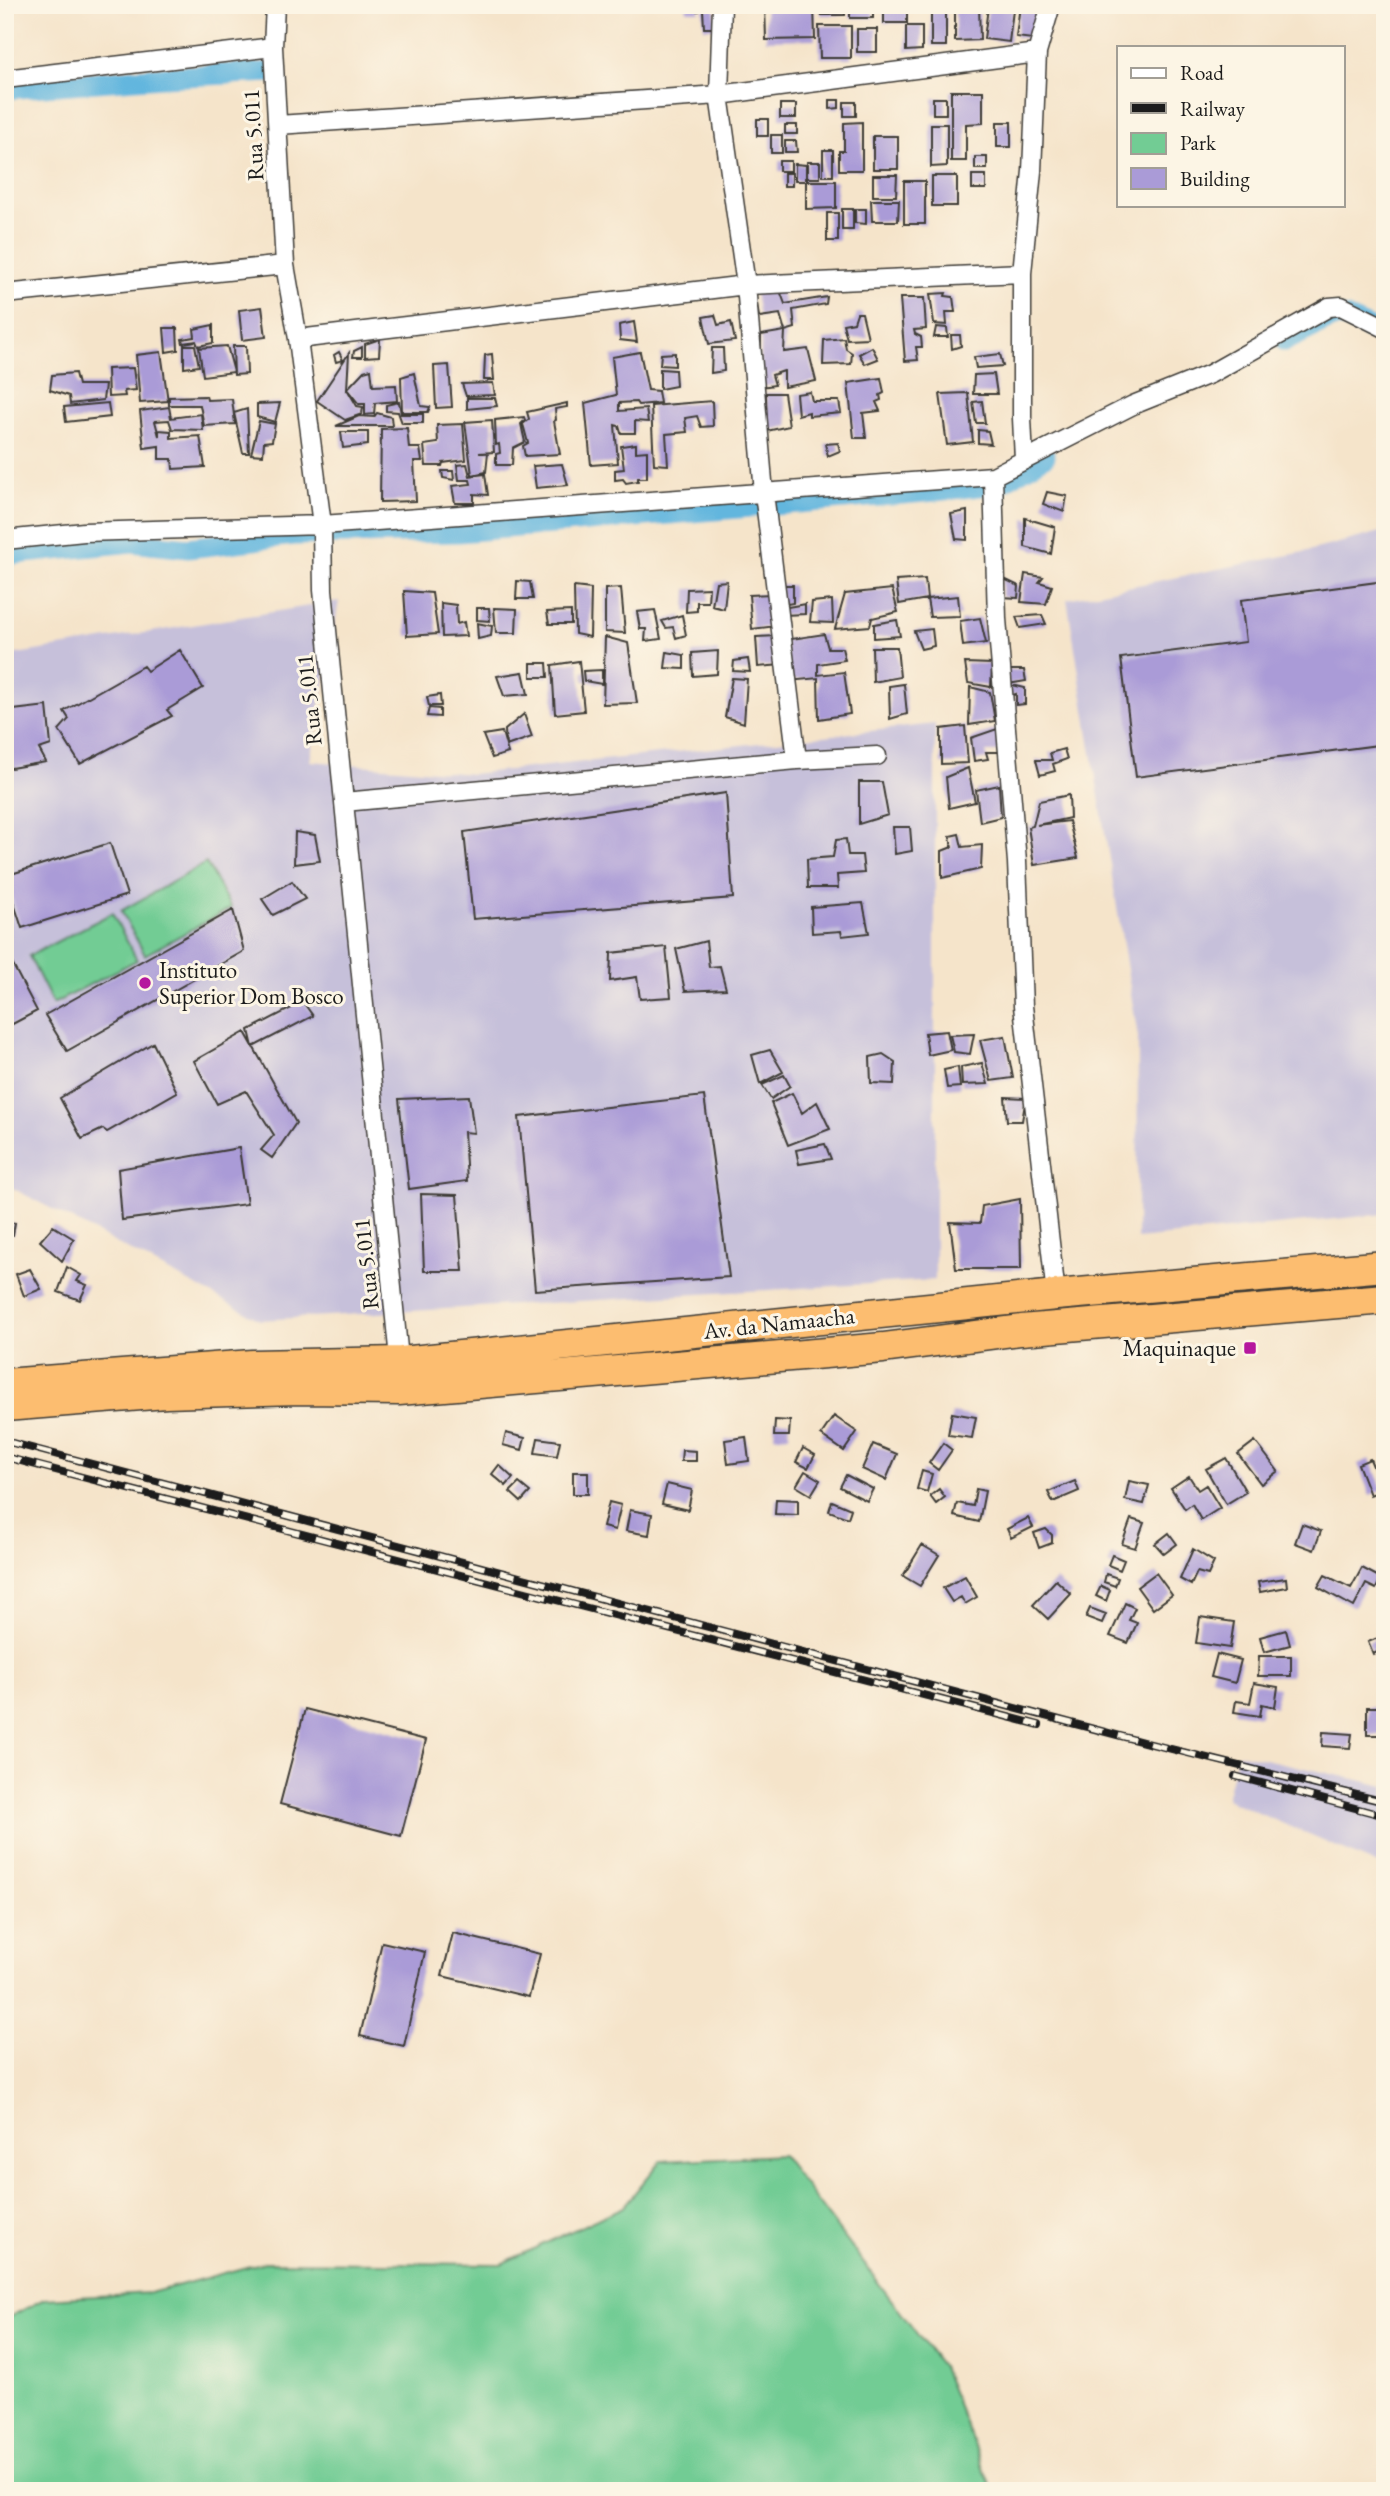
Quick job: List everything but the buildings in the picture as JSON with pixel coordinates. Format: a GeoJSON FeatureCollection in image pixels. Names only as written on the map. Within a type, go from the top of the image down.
{"type":"FeatureCollection","features":[{"type":"Feature","properties":{"kind":"highway","name":"Av. da Namaacha"},"geometry":{"type":"LineString","coordinates":[[5,1406],[139,1395],[299,1389],[1056,1295],[1385,1266]]}},
{"type":"Feature","properties":{"kind":"highway","name":"Av. da Namaacha"},"geometry":{"type":"LineString","coordinates":[[5,1384],[252,1365],[400,1376],[883,1348],[1021,1330],[1385,1299]]}},
{"type":"Feature","properties":{"kind":"street","name":"Rua 5.011"},"geometry":{"type":"LineString","coordinates":[[275,5],[273,47],[285,265],[298,339],[322,525],[323,590],[400,1376]]}},
{"type":"Feature","properties":{"kind":"street"},"geometry":{"type":"LineString","coordinates":[[722,5],[719,94],[746,285],[764,493],[797,760]]}},
{"type":"Feature","properties":{"kind":"street"},"geometry":{"type":"LineString","coordinates":[[1024,460],[1022,273],[1032,172],[1037,54],[1051,5]]}},
{"type":"Feature","properties":{"kind":"street"},"geometry":{"type":"LineString","coordinates":[[5,79],[273,47]]}},
{"type":"Feature","properties":{"kind":"street"},"geometry":{"type":"LineString","coordinates":[[278,125],[719,94],[1037,54]]}},
{"type":"Feature","properties":{"kind":"street"},"geometry":{"type":"LineString","coordinates":[[5,294],[285,265]]}},
{"type":"Feature","properties":{"kind":"street"},"geometry":{"type":"LineString","coordinates":[[298,339],[746,285],[1022,273]]}},
{"type":"Feature","properties":{"kind":"street"},"geometry":{"type":"LineString","coordinates":[[5,540],[84,531],[322,525],[993,476],[1133,405],[1210,374],[1329,307],[1340,306],[1385,328]]}},
{"type":"Feature","properties":{"kind":"street"},"geometry":{"type":"LineString","coordinates":[[993,476],[997,619],[1017,862],[1023,1006],[1056,1295]]}},
{"type":"Feature","properties":{"kind":"street"},"geometry":{"type":"LineString","coordinates":[[344,802],[877,755]]}},
{"type":"Feature","properties":{"kind":"shaded area"},"geometry":{"type":"Polygon","coordinates":[[[1385,531],[1385,1214],[1137,1239],[1138,1037],[1067,599],[1304,552],[1385,531]]]}},
{"type":"Feature","properties":{"kind":"shaded area"},"geometry":{"type":"Polygon","coordinates":[[[339,601],[310,761],[472,774],[935,724],[935,1280],[260,1320],[5,1184],[5,656],[339,601]]]}},
{"type":"Feature","properties":{"kind":"shaded area"},"geometry":{"type":"Polygon","coordinates":[[[1238,1753],[1385,1786],[1385,1868],[1226,1799],[1238,1753]]]}},
{"type":"Feature","properties":{"kind":"green space"},"geometry":{"type":"Polygon","coordinates":[[[206,863],[231,908],[145,955],[121,911],[206,863]]]}},
{"type":"Feature","properties":{"kind":"green space"},"geometry":{"type":"Polygon","coordinates":[[[112,913],[137,960],[53,1004],[29,956],[112,913]]]}},
{"type":"Feature","properties":{"kind":"green space"},"geometry":{"type":"Polygon","coordinates":[[[782,2155],[942,2367],[993,2491],[5,2491],[5,2319],[44,2299],[150,2293],[265,2262],[501,2264],[623,2207],[661,2161],[782,2155]]]}},
{"type":"Feature","properties":{"kind":"waterway"},"geometry":{"type":"LineString","coordinates":[[5,89],[161,77],[274,72]]}},
{"type":"Feature","properties":{"kind":"waterway"},"geometry":{"type":"LineString","coordinates":[[1285,341],[1334,317],[1346,318],[1371,329]]}},
{"type":"Feature","properties":{"kind":"waterway"},"geometry":{"type":"LineString","coordinates":[[5,555],[132,542],[188,548],[294,535],[458,532],[925,492],[998,484],[1045,456]]}},
{"type":"Feature","properties":{"kind":"railway"},"geometry":{"type":"LineString","coordinates":[[5,1441],[1147,1743],[1385,1802]]}},
{"type":"Feature","properties":{"kind":"railway"},"geometry":{"type":"LineString","coordinates":[[5,1457],[1039,1725]]}},
{"type":"Feature","properties":{"kind":"railway"},"geometry":{"type":"LineString","coordinates":[[1235,1776],[1385,1816]]}},
{"type":"Feature","properties":{"kind":"place","name":"Instituto Superior Dom Bosco"},"geometry":{"type":"Point","coordinates":[145,983]}},
{"type":"Feature","properties":{"kind":"place","name":"Maquinaque"},"geometry":{"type":"Point","coordinates":[1250,1348]}}]}
